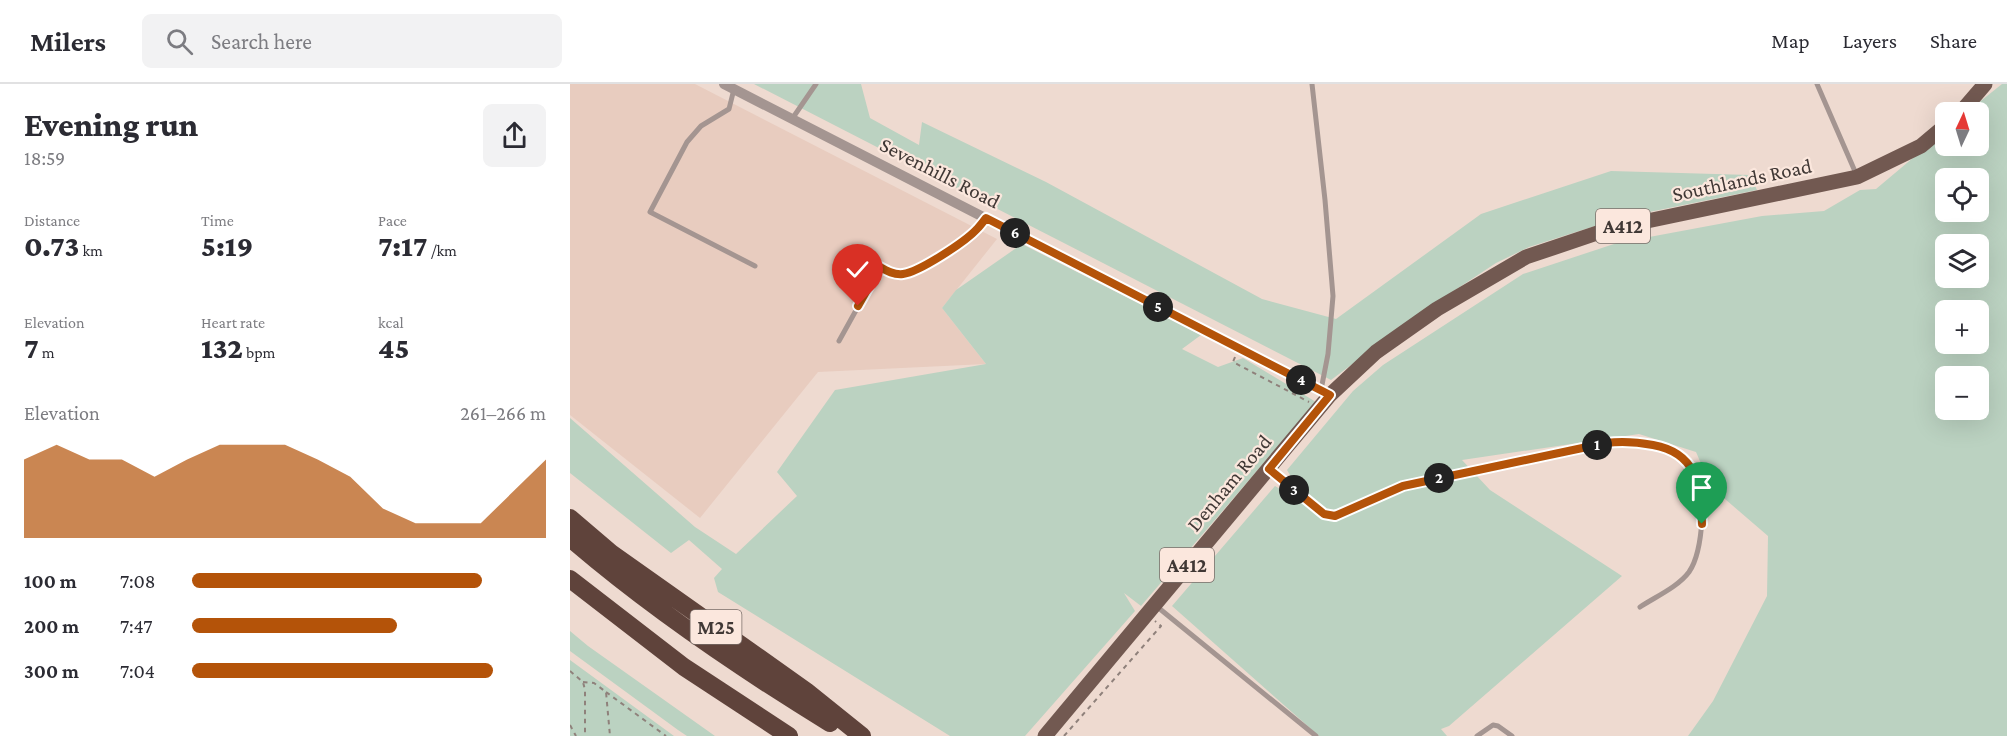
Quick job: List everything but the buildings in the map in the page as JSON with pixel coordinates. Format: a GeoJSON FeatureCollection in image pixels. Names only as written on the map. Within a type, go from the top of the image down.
{"type":"FeatureCollection","features":[{"type":"Feature","properties":{"kind":"highway","name":"M25"},"geometry":{"type":"LineString","coordinates":[[570,518],[610,553],[806,691],[862,736]]}},
{"type":"Feature","properties":{"kind":"highway","name":"M25"},"geometry":{"type":"LineString","coordinates":[[570,525],[680,623]]}},
{"type":"Feature","properties":{"kind":"highway","name":"M25"},"geometry":{"type":"LineString","coordinates":[[570,538],[680,623],[796,702],[852,736]]}},
{"type":"Feature","properties":{"kind":"highway","name":"M25"},"geometry":{"type":"LineString","coordinates":[[570,579],[684,666],[789,736]]}},
{"type":"Feature","properties":{"kind":"main road"},"geometry":{"type":"LineString","coordinates":[[1970,102],[1985,84]]}},
{"type":"Feature","properties":{"kind":"main road","name":"Southlands Road"},"geometry":{"type":"LineString","coordinates":[[1325,393],[1376,352],[1437,309],[1527,257],[1609,229],[1857,177],[1921,146],[1935,135]]}},
{"type":"Feature","properties":{"kind":"main road","name":"Denham Road"},"geometry":{"type":"LineString","coordinates":[[1045,736],[1269,469],[1325,393]]}},
{"type":"Feature","properties":{"kind":"street","name":"Sevenhills Road"},"geometry":{"type":"LineString","coordinates":[[729,86],[1325,393]]}},
{"type":"Feature","properties":{"kind":"lane"},"geometry":{"type":"LineString","coordinates":[[792,119],[816,84]]}},
{"type":"Feature","properties":{"kind":"lane"},"geometry":{"type":"LineString","coordinates":[[1312,84],[1333,296],[1325,393]]}},
{"type":"Feature","properties":{"kind":"lane"},"geometry":{"type":"LineString","coordinates":[[1817,84],[1857,177]]}},
{"type":"Feature","properties":{"kind":"lane"},"geometry":{"type":"LineString","coordinates":[[729,86],[729,109],[701,126],[687,142],[650,212],[754,266]]}},
{"type":"Feature","properties":{"kind":"lane"},"geometry":{"type":"LineString","coordinates":[[872,264],[892,273],[904,274],[934,261],[976,230],[986,218]]}},
{"type":"Feature","properties":{"kind":"lane"},"geometry":{"type":"LineString","coordinates":[[839,341],[880,267]]}},
{"type":"Feature","properties":{"kind":"lane"},"geometry":{"type":"LineString","coordinates":[[1269,469],[1324,514],[1335,516],[1403,486],[1606,443],[1624,441],[1664,447],[1678,453],[1689,463],[1697,478],[1702,524],[1699,546],[1689,572],[1640,607]]}},
{"type":"Feature","properties":{"kind":"lane"},"geometry":{"type":"LineString","coordinates":[[1154,604],[1316,736]]}},
{"type":"Feature","properties":{"kind":"lane"},"geometry":{"type":"LineString","coordinates":[[1476,736],[1493,725],[1512,736]]}},
{"type":"Feature","properties":{"kind":"path"},"geometry":{"type":"LineString","coordinates":[[570,671],[583,682],[594,683],[666,736]]}},
{"type":"Feature","properties":{"kind":"path"},"geometry":{"type":"LineString","coordinates":[[583,682],[585,736]]}},
{"type":"Feature","properties":{"kind":"path"},"geometry":{"type":"LineString","coordinates":[[606,692],[609,736]]}},
{"type":"Feature","properties":{"kind":"path"},"geometry":{"type":"LineString","coordinates":[[570,725],[576,736]]}},
{"type":"Feature","properties":{"kind":"shaded area"},"geometry":{"type":"Polygon","coordinates":[[[570,84],[695,84],[997,239],[942,308],[986,364],[818,372],[700,518],[570,415],[570,84]]]}},
{"type":"Feature","properties":{"kind":"green space"},"geometry":{"type":"Polygon","coordinates":[[[754,84],[861,84],[870,118],[919,145],[922,122],[1046,182],[1262,299],[1336,319],[1481,214],[1611,171],[1750,175],[1757,190],[1620,218],[1529,247],[1496,263],[1425,310],[1331,380],[754,84]]]}},
{"type":"Feature","properties":{"kind":"green space"},"geometry":{"type":"Polygon","coordinates":[[[2002,84],[2007,84],[2007,736],[1688,736],[1713,701],[1767,596],[1768,536],[1711,487],[1696,452],[1639,434],[1462,460],[1490,490],[1622,576],[1449,726],[1441,729],[1447,736],[1319,736],[1172,606],[1275,486],[1285,492],[1300,492],[1287,470],[1353,391],[1383,365],[1523,274],[1617,243],[1762,216],[1824,211],[1860,190],[1876,189],[1935,139],[1935,156],[1989,156],[1989,102],[1980,102],[2002,84]]]}},
{"type":"Feature","properties":{"kind":"green space"},"geometry":{"type":"Polygon","coordinates":[[[1022,244],[1201,335],[1182,349],[1218,367],[1243,358],[1316,402],[1141,606],[1124,593],[1135,611],[1025,736],[950,736],[718,592],[714,578],[722,569],[689,540],[671,553],[570,473],[570,418],[695,527],[736,554],[797,496],[777,472],[835,390],[986,364],[942,308],[956,290],[1022,244]]]}},
{"type":"Feature","properties":{"kind":"green space"},"geometry":{"type":"Polygon","coordinates":[[[570,631],[715,736],[687,736],[678,730],[570,651],[570,631]]]}},
{"type":"Feature","properties":{"kind":"green space"},"geometry":{"type":"Polygon","coordinates":[[[570,660],[674,736],[570,736],[570,660]]]}},
{"type":"Feature","properties":{"kind":"route"},"geometry":{"type":"LineString","coordinates":[[858,306],[880,267],[892,273],[904,274],[934,261],[976,230],[986,218],[1330,395],[1269,469],[1324,514],[1335,516],[1403,486],[1624,441],[1664,447],[1678,453],[1689,463],[1697,478],[1702,524]]}}]}
